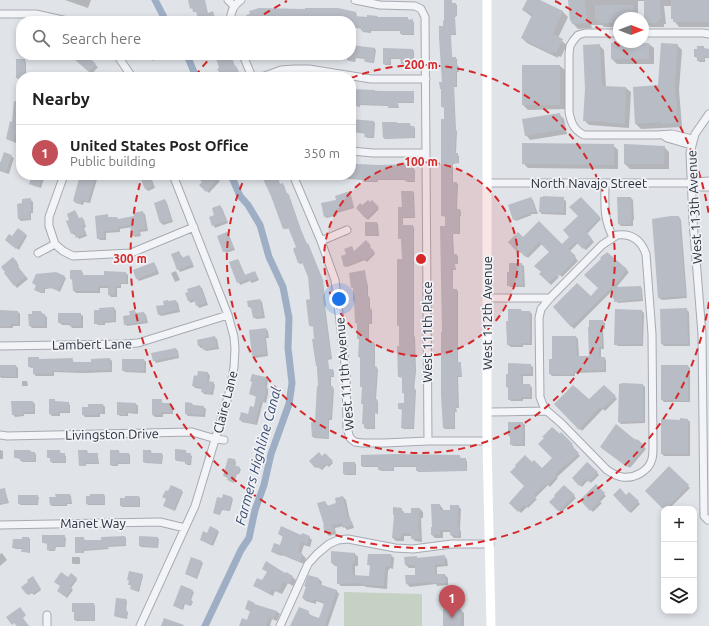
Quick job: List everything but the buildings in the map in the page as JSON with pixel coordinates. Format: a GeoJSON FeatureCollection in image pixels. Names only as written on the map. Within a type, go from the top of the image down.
{"type":"FeatureCollection","features":[{"type":"Feature","properties":{"kind":"main road","name":"West 112th Avenue"},"geometry":{"type":"LineString","coordinates":[[487,0],[487,441],[491,626]]}},
{"type":"Feature","properties":{"kind":"main road"},"geometry":{"type":"LineString","coordinates":[[487,17],[492,0]]}},
{"type":"Feature","properties":{"kind":"street"},"geometry":{"type":"LineString","coordinates":[[228,0],[234,6]]}},
{"type":"Feature","properties":{"kind":"street"},"geometry":{"type":"LineString","coordinates":[[231,16],[234,6],[241,0]]}},
{"type":"Feature","properties":{"kind":"street"},"geometry":{"type":"LineString","coordinates":[[355,0],[370,2]]}},
{"type":"Feature","properties":{"kind":"street","name":"West 111th Place"},"geometry":{"type":"LineString","coordinates":[[370,2],[415,6],[421,9],[425,17],[428,441]]}},
{"type":"Feature","properties":{"kind":"street"},"geometry":{"type":"LineString","coordinates":[[0,14],[36,14],[50,16]]}},
{"type":"Feature","properties":{"kind":"street"},"geometry":{"type":"LineString","coordinates":[[613,33],[585,33],[578,35],[572,43],[569,54],[569,112],[575,129],[584,135],[676,134],[692,142]]}},
{"type":"Feature","properties":{"kind":"street"},"geometry":{"type":"LineString","coordinates":[[649,33],[709,34]]}},
{"type":"Feature","properties":{"kind":"street"},"geometry":{"type":"LineString","coordinates":[[120,60],[129,72]]}},
{"type":"Feature","properties":{"kind":"street"},"geometry":{"type":"LineString","coordinates":[[245,60],[250,72]]}},
{"type":"Feature","properties":{"kind":"street"},"geometry":{"type":"LineString","coordinates":[[276,72],[294,69],[323,72]]}},
{"type":"Feature","properties":{"kind":"street"},"geometry":{"type":"LineString","coordinates":[[356,77],[371,79],[426,79]]}},
{"type":"Feature","properties":{"kind":"street","name":"West 113th Avenue"},"geometry":{"type":"LineString","coordinates":[[708,520],[704,516],[702,334],[691,184],[692,142],[698,128],[709,114]]}},
{"type":"Feature","properties":{"kind":"street"},"geometry":{"type":"LineString","coordinates":[[356,151],[373,153],[426,152]]}},
{"type":"Feature","properties":{"kind":"street"},"geometry":{"type":"LineString","coordinates":[[62,180],[49,217],[48,226],[55,244],[63,251],[73,256],[131,253],[194,227]]}},
{"type":"Feature","properties":{"kind":"street","name":"Claire Lane"},"geometry":{"type":"LineString","coordinates":[[140,626],[200,494],[230,390],[234,367],[234,337],[228,315],[175,180]]}},
{"type":"Feature","properties":{"kind":"street","name":"West 111th Avenue"},"geometry":{"type":"LineString","coordinates":[[295,180],[334,274],[346,372],[347,428],[350,438],[358,443],[384,444],[428,441]]}},
{"type":"Feature","properties":{"kind":"street"},"geometry":{"type":"LineString","coordinates":[[691,184],[709,181]]}},
{"type":"Feature","properties":{"kind":"street"},"geometry":{"type":"LineString","coordinates":[[605,183],[605,216],[613,237]]}},
{"type":"Feature","properties":{"kind":"street","name":"North Navajo Street"},"geometry":{"type":"LineString","coordinates":[[487,184],[691,184]]}},
{"type":"Feature","properties":{"kind":"street"},"geometry":{"type":"LineString","coordinates":[[691,184],[699,187],[709,187]]}},
{"type":"Feature","properties":{"kind":"street"},"geometry":{"type":"LineString","coordinates":[[321,241],[348,230]]}},
{"type":"Feature","properties":{"kind":"street"},"geometry":{"type":"LineString","coordinates":[[625,235],[635,238],[642,244],[646,254],[652,334],[653,446],[650,464],[644,471],[635,476],[617,476],[607,470],[561,423],[547,411],[543,405],[540,397],[539,318],[543,306],[550,298],[602,245],[613,237],[625,235]]}},
{"type":"Feature","properties":{"kind":"street"},"geometry":{"type":"LineString","coordinates":[[38,253],[55,244]]}},
{"type":"Feature","properties":{"kind":"street"},"geometry":{"type":"LineString","coordinates":[[487,298],[550,298]]}},
{"type":"Feature","properties":{"kind":"street","name":"Lambert Lane"},"geometry":{"type":"LineString","coordinates":[[0,346],[138,343],[228,315]]}},
{"type":"Feature","properties":{"kind":"street"},"geometry":{"type":"LineString","coordinates":[[488,412],[547,411]]}},
{"type":"Feature","properties":{"kind":"street","name":"Livingston Drive"},"geometry":{"type":"LineString","coordinates":[[0,435],[15,436],[192,432],[224,440]]}},
{"type":"Feature","properties":{"kind":"street"},"geometry":{"type":"LineString","coordinates":[[428,441],[487,441]]}},
{"type":"Feature","properties":{"kind":"street","name":"Manet Way"},"geometry":{"type":"LineString","coordinates":[[0,525],[160,522],[184,528]]}},
{"type":"Feature","properties":{"kind":"street"},"geometry":{"type":"LineString","coordinates":[[280,626],[308,564],[329,544],[338,540],[348,539],[395,548],[413,549],[452,544],[490,544]]}},
{"type":"Feature","properties":{"kind":"street"},"geometry":{"type":"LineString","coordinates":[[47,615],[47,626]]}},
{"type":"Feature","properties":{"kind":"green space"},"geometry":{"type":"Polygon","coordinates":[[[344,592],[422,594],[422,626],[344,626],[344,592]]]}},
{"type":"Feature","properties":{"kind":"waterway","name":"Farmers Highline Canal"},"geometry":{"type":"LineString","coordinates":[[155,0],[163,16]]}},
{"type":"Feature","properties":{"kind":"waterway","name":"Farmers Highline Canal"},"geometry":{"type":"LineString","coordinates":[[189,60],[194,72]]}},
{"type":"Feature","properties":{"kind":"waterway","name":"Farmers Highline Canal"},"geometry":{"type":"LineString","coordinates":[[205,626],[241,550],[249,538],[255,510],[264,485],[271,454],[289,404],[292,383],[288,348],[289,318],[283,287],[269,257],[260,225],[248,205],[240,196],[233,180]]}},
{"type":"Feature","properties":{"kind":"place","name":"United States Post Office"},"geometry":{"type":"Point","coordinates":[452,618]}}]}
